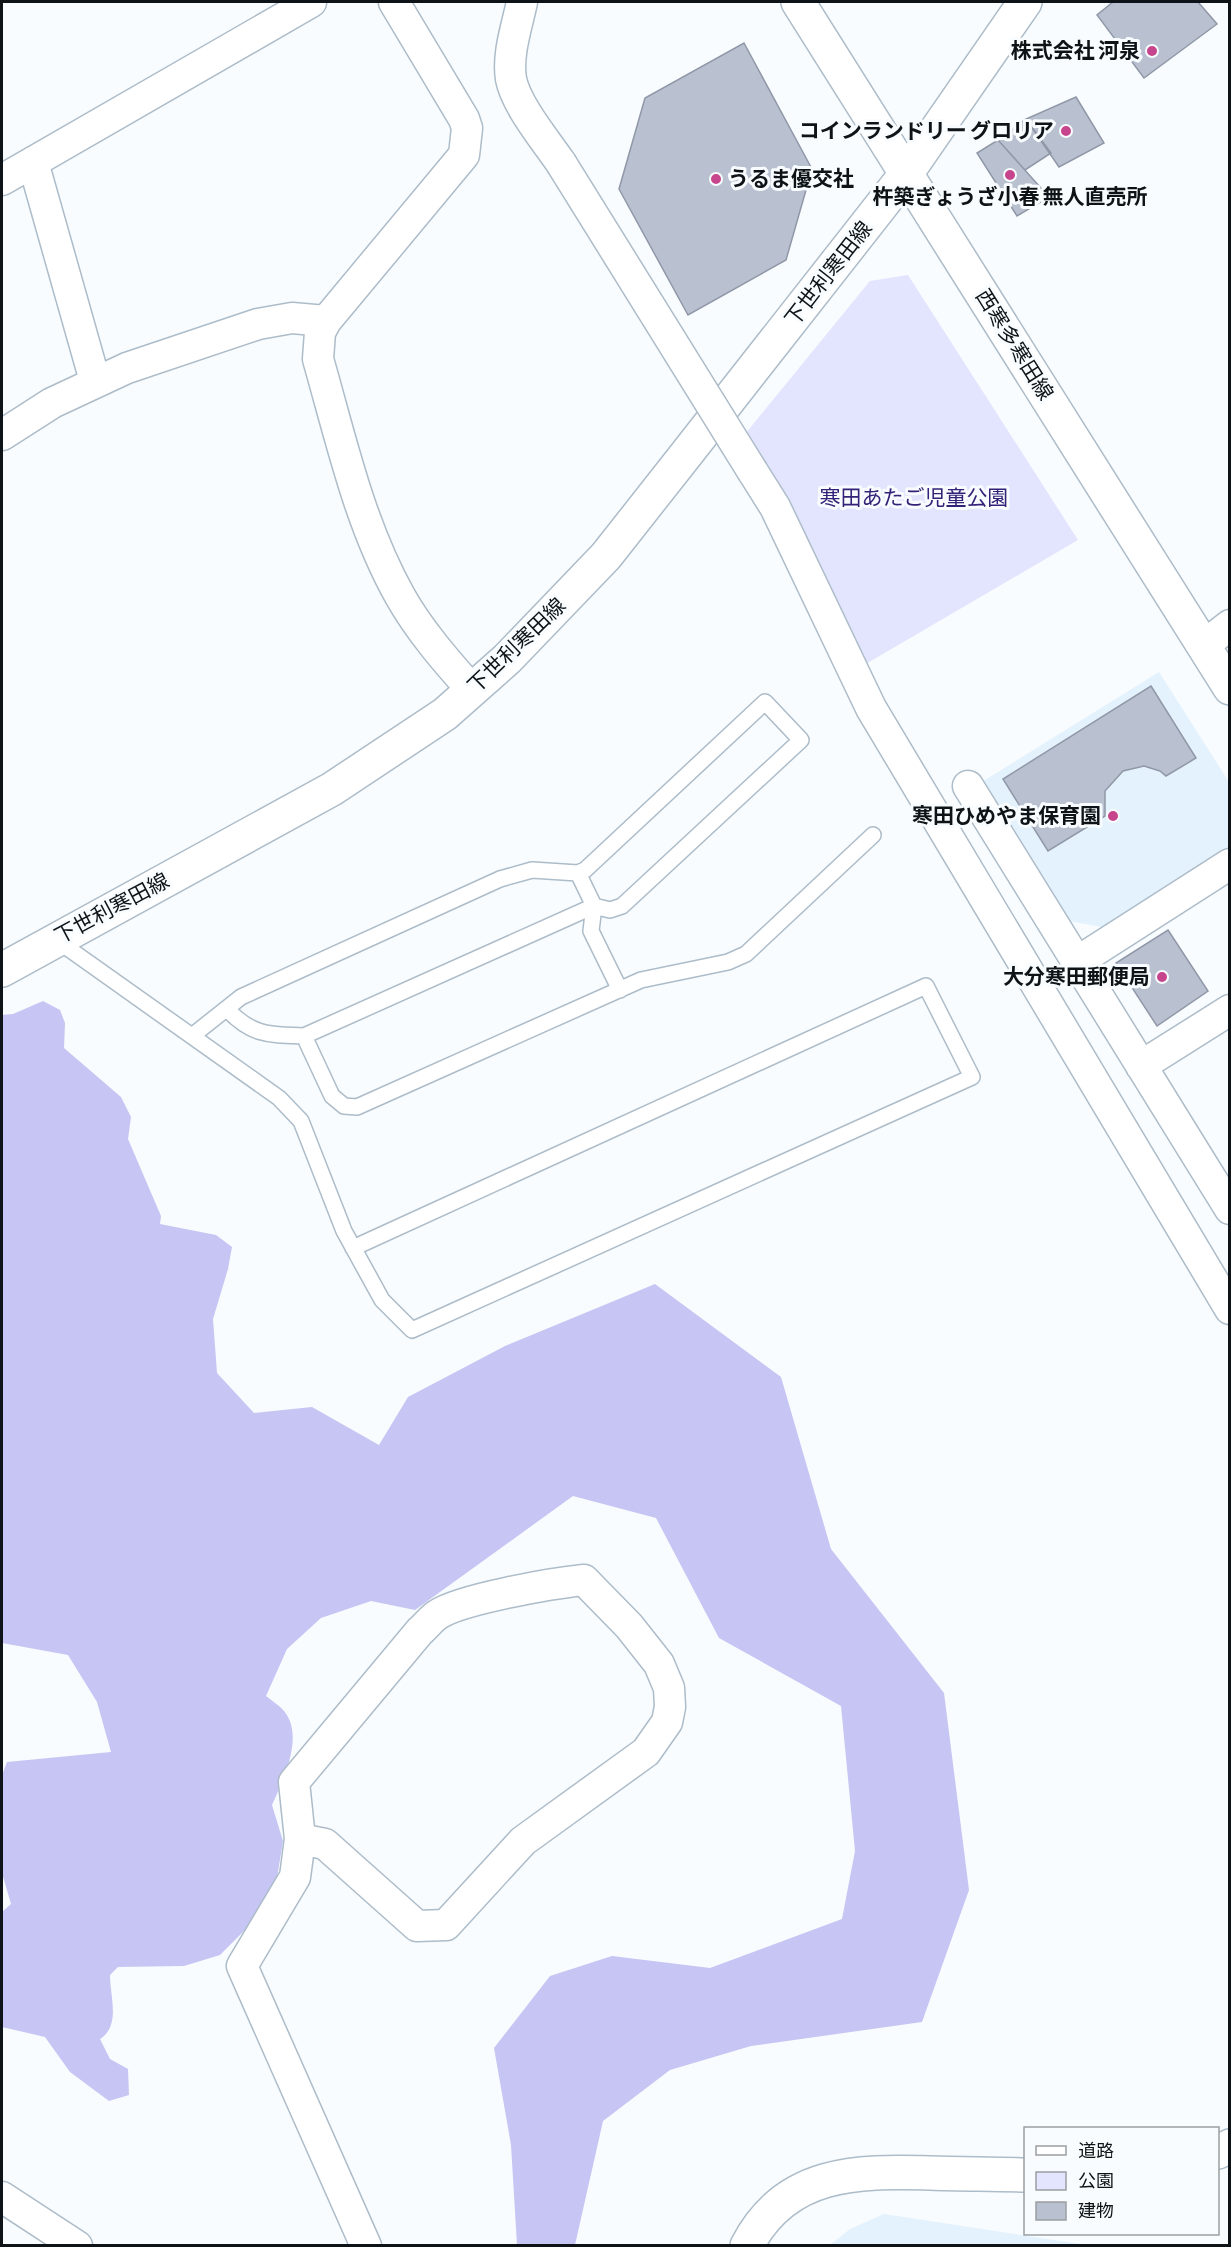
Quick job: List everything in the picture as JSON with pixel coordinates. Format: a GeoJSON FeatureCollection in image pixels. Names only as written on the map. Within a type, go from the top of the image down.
{"type":"FeatureCollection","features":[{"type":"Feature","properties":{"kind":"main road","name":"西寒多寒田線"},"geometry":{"type":"LineString","coordinates":[[798,2],[1230,688]]}},
{"type":"Feature","properties":{"kind":"main road","name":"下世利寒田線"},"geometry":{"type":"LineString","coordinates":[[2,970],[55,939],[283,818],[332,789],[445,714],[507,659],[606,556],[906,174],[1025,2]]}},
{"type":"Feature","properties":{"kind":"main road"},"geometry":{"type":"LineString","coordinates":[[747,2246],[765,2217],[783,2201],[804,2188],[843,2175],[871,2171],[1024,2175]]}},
{"type":"Feature","properties":{"kind":"street"},"geometry":{"type":"LineString","coordinates":[[2,180],[311,2]]}},
{"type":"Feature","properties":{"kind":"street"},"geometry":{"type":"LineString","coordinates":[[394,2],[464,119],[467,128],[464,155],[326,321],[320,332],[318,359],[365,522],[400,597],[425,633],[472,690]]}},
{"type":"Feature","properties":{"kind":"street"},"geometry":{"type":"LineString","coordinates":[[522,2],[512,51],[511,79],[519,98],[775,507],[871,708],[1230,1309]]}},
{"type":"Feature","properties":{"kind":"street"},"geometry":{"type":"LineString","coordinates":[[33,162],[95,381]]}},
{"type":"Feature","properties":{"kind":"street"},"geometry":{"type":"LineString","coordinates":[[2,435],[52,403],[95,381],[258,324],[292,318],[326,321]]}},
{"type":"Feature","properties":{"kind":"street"},"geometry":{"type":"LineString","coordinates":[[1203,646],[1230,625]]}},
{"type":"Feature","properties":{"kind":"street"},"geometry":{"type":"LineString","coordinates":[[968,786],[1230,1209]]}},
{"type":"Feature","properties":{"kind":"street"},"geometry":{"type":"LineString","coordinates":[[1077,962],[1230,864]]}},
{"type":"Feature","properties":{"kind":"street"},"geometry":{"type":"LineString","coordinates":[[1141,1066],[1230,1010]]}},
{"type":"Feature","properties":{"kind":"street"},"geometry":{"type":"LineString","coordinates":[[300,1839],[325,1844],[417,1926],[446,1925],[523,1841],[646,1752],[667,1722],[670,1707],[669,1688],[659,1664],[629,1626],[584,1580],[561,1582],[453,1607],[437,1615],[420,1631],[294,1782],[300,1839],[295,1877],[242,1966],[366,2246]]}},
{"type":"Feature","properties":{"kind":"street"},"geometry":{"type":"LineString","coordinates":[[2,2197],[77,2246]]}},
{"type":"Feature","properties":{"kind":"lane"},"geometry":{"type":"LineString","coordinates":[[192,1036],[241,997],[500,879],[532,870],[578,873],[585,870],[765,702],[801,740],[622,906],[610,910],[594,906],[304,1036],[264,1034],[246,1026],[227,1009]]}},
{"type":"Feature","properties":{"kind":"lane"},"geometry":{"type":"LineString","coordinates":[[304,1036],[332,1096],[344,1106],[357,1107],[641,980],[728,962],[746,954],[873,835]]}},
{"type":"Feature","properties":{"kind":"lane"},"geometry":{"type":"LineString","coordinates":[[578,873],[594,906],[591,930],[620,990]]}},
{"type":"Feature","properties":{"kind":"lane"},"geometry":{"type":"LineString","coordinates":[[55,939],[279,1098],[301,1121],[344,1231],[382,1300],[412,1330],[972,1077],[926,986],[354,1248]]}},
{"type":"Feature","properties":{"kind":"shaded area","name":"寒田ひめやま保育園"},"geometry":{"type":"Polygon","coordinates":[[[1159,672],[1229,782],[1229,847],[1102,927],[1063,920],[977,785],[1159,672]]]}},
{"type":"Feature","properties":{"kind":"shaded area"},"geometry":{"type":"Polygon","coordinates":[[[43,1001],[60,1010],[65,1023],[64,1048],[121,1097],[131,1117],[128,1139],[161,1216],[160,1224],[216,1235],[232,1247],[213,1319],[217,1373],[254,1413],[312,1407],[379,1445],[408,1397],[505,1346],[655,1284],[781,1377],[831,1549],[944,1693],[969,1890],[922,2022],[751,2046],[670,2070],[603,2121],[575,2245],[517,2245],[511,2145],[494,2048],[550,1976],[612,1956],[710,1968],[842,1919],[855,1851],[841,1706],[719,1638],[656,1518],[573,1496],[415,1610],[371,1601],[321,1618],[287,1649],[266,1696],[284,1711],[293,1733],[290,1758],[272,1805],[283,1841],[277,1878],[257,1916],[220,1955],[184,1966],[118,1967],[110,1975],[112,2019],[106,2033],[100,2039],[110,2059],[128,2069],[129,2095],[109,2101],[70,2072],[45,2037],[2,2027],[2,1912],[11,1904],[2,1873],[2,1775],[7,1762],[111,1752],[97,1702],[68,1655],[2,1643],[2,1015],[13,1014],[43,1001]]]}},
{"type":"Feature","properties":{"kind":"shaded area"},"geometry":{"type":"Polygon","coordinates":[[[884,2214],[1087,2245],[830,2245],[850,2229],[884,2214]]]}},
{"type":"Feature","properties":{"kind":"green space","name":"寒田あたご児童公園"},"geometry":{"type":"Polygon","coordinates":[[[908,275],[1078,540],[864,665],[745,434],[870,281],[908,275]]]}},
{"type":"Feature","properties":{"kind":"building","name":"株式会社 河泉"},"geometry":{"type":"Polygon","coordinates":[[[1113,2],[1198,2],[1217,24],[1144,78],[1097,15],[1113,2]]]}},
{"type":"Feature","properties":{"kind":"building","name":"うるま優交社"},"geometry":{"type":"Polygon","coordinates":[[[744,43],[812,169],[786,260],[688,315],[619,189],[645,98],[744,43]]]}},
{"type":"Feature","properties":{"kind":"building","name":"コインランドリー グロリア"},"geometry":{"type":"Polygon","coordinates":[[[1076,97],[1104,143],[1059,167],[1026,119],[1076,97]]]}},
{"type":"Feature","properties":{"kind":"building"},"geometry":{"type":"Polygon","coordinates":[[[1026,119],[1051,153],[1025,170],[998,140],[1026,119]]]}},
{"type":"Feature","properties":{"kind":"building","name":"杵築ぎょうざ小春 無人直売所"},"geometry":{"type":"Polygon","coordinates":[[[998,140],[1049,197],[1017,216],[977,153],[998,140]]]}},
{"type":"Feature","properties":{"kind":"building"},"geometry":{"type":"Polygon","coordinates":[[[1151,686],[1196,758],[1166,776],[1160,771],[1144,766],[1123,771],[1105,791],[1105,816],[1048,851],[1003,779],[1151,686]]]}},
{"type":"Feature","properties":{"kind":"building","name":"大分寒田郵便局"},"geometry":{"type":"Polygon","coordinates":[[[1168,930],[1208,991],[1157,1026],[1116,963],[1168,930]]]}},
{"type":"Feature","properties":{"kind":"place","name":"株式会社 河泉"},"geometry":{"type":"Point","coordinates":[1152,51]}},
{"type":"Feature","properties":{"kind":"place","name":"コインランドリー グロリア"},"geometry":{"type":"Point","coordinates":[1066,131]}},
{"type":"Feature","properties":{"kind":"place","name":"杵築ぎょうざ小春 無人直売所"},"geometry":{"type":"Point","coordinates":[1010,175]}},
{"type":"Feature","properties":{"kind":"place","name":"うるま優交社"},"geometry":{"type":"Point","coordinates":[716,179]}},
{"type":"Feature","properties":{"kind":"place","name":"寒田ひめやま保育園"},"geometry":{"type":"Point","coordinates":[1113,816]}},
{"type":"Feature","properties":{"kind":"place","name":"大分寒田郵便局"},"geometry":{"type":"Point","coordinates":[1162,977]}}]}
